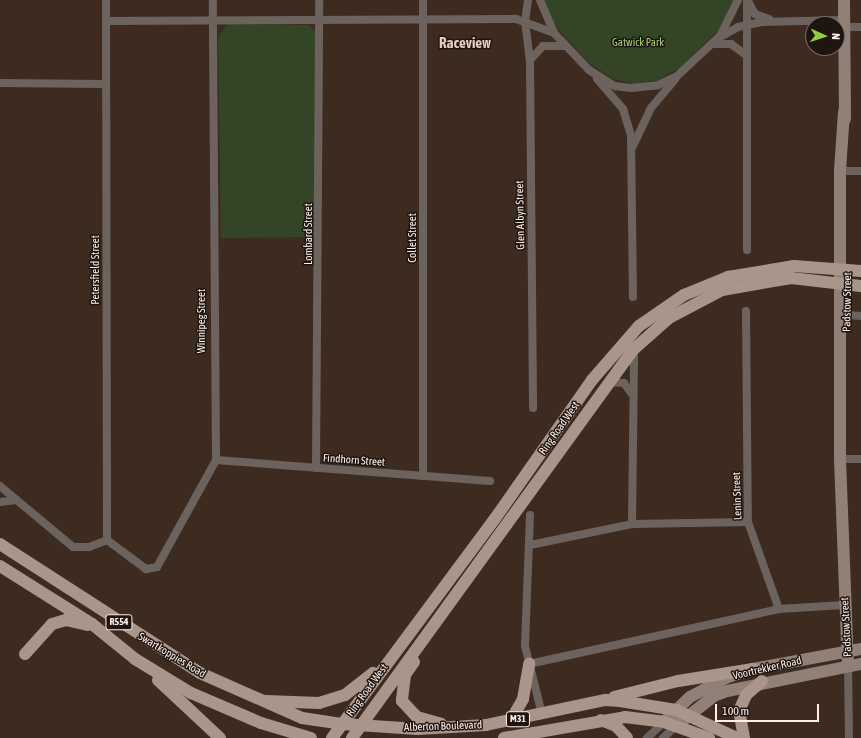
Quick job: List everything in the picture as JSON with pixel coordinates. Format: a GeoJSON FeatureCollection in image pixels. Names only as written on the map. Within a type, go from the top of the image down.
{"type":"FeatureCollection","features":[{"type":"Feature","properties":{"kind":"main road","name":"Ring Road West"},"geometry":{"type":"LineString","coordinates":[[332,738],[592,380],[669,304],[728,277],[794,266],[861,271]]}},
{"type":"Feature","properties":{"kind":"main road","name":"Ring Road West"},"geometry":{"type":"LineString","coordinates":[[352,738],[605,384],[630,344],[669,318],[722,290],[770,279],[845,283],[861,286]]}},
{"type":"Feature","properties":{"kind":"main road","name":"Swartkoppies Road"},"geometry":{"type":"LineString","coordinates":[[2,544],[193,669],[261,701],[302,718],[361,726]]}},
{"type":"Feature","properties":{"kind":"main road","name":"Swartkoppies Road"},"geometry":{"type":"LineString","coordinates":[[0,566],[102,633],[134,659],[225,709],[310,738]]}},
{"type":"Feature","properties":{"kind":"main road"},"geometry":{"type":"LineString","coordinates":[[0,576],[18,577]]}},
{"type":"Feature","properties":{"kind":"main road"},"geometry":{"type":"LineString","coordinates":[[438,617],[406,675],[402,701],[417,717],[454,727]]}},
{"type":"Feature","properties":{"kind":"main road"},"geometry":{"type":"LineString","coordinates":[[25,654],[45,629],[59,622],[74,621],[102,633]]}},
{"type":"Feature","properties":{"kind":"main road"},"geometry":{"type":"LineString","coordinates":[[261,701],[319,703],[345,695],[396,650]]}},
{"type":"Feature","properties":{"kind":"main road"},"geometry":{"type":"LineString","coordinates":[[134,659],[220,738]]}},
{"type":"Feature","properties":{"kind":"main road"},"geometry":{"type":"LineString","coordinates":[[511,720],[523,699],[529,664]]}},
{"type":"Feature","properties":{"kind":"main road"},"geometry":{"type":"LineString","coordinates":[[605,700],[678,681],[753,669]]}},
{"type":"Feature","properties":{"kind":"main road"},"geometry":{"type":"LineString","coordinates":[[744,738],[739,711],[746,695],[762,681]]}},
{"type":"Feature","properties":{"kind":"main road","name":"Alberton Boulevard"},"geometry":{"type":"LineString","coordinates":[[361,726],[454,727],[511,720],[605,700],[676,710],[737,738]]}},
{"type":"Feature","properties":{"kind":"main road","name":"M31"},"geometry":{"type":"LineString","coordinates":[[504,738],[599,719],[625,717],[677,725]]}},
{"type":"Feature","properties":{"kind":"main road"},"geometry":{"type":"LineString","coordinates":[[599,719],[616,726],[627,738]]}},
{"type":"Feature","properties":{"kind":"main road"},"geometry":{"type":"LineString","coordinates":[[677,725],[709,738]]}},
{"type":"Feature","properties":{"kind":"street","name":"Petersfield Street"},"geometry":{"type":"LineString","coordinates":[[106,0],[107,540]]}},
{"type":"Feature","properties":{"kind":"street","name":"Winnipeg Street"},"geometry":{"type":"LineString","coordinates":[[107,540],[146,569],[156,567],[216,460],[212,0]]}},
{"type":"Feature","properties":{"kind":"street","name":"Lombard Street"},"geometry":{"type":"LineString","coordinates":[[316,468],[319,0]]}},
{"type":"Feature","properties":{"kind":"street","name":"Collet Street"},"geometry":{"type":"LineString","coordinates":[[423,0],[423,476]]}},
{"type":"Feature","properties":{"kind":"street","name":"Glen Albyn Street"},"geometry":{"type":"LineString","coordinates":[[528,0],[526,21],[530,60],[533,408]]}},
{"type":"Feature","properties":{"kind":"street"},"geometry":{"type":"LineString","coordinates":[[540,0],[554,33],[623,109],[632,149],[633,297]]}},
{"type":"Feature","properties":{"kind":"street"},"geometry":{"type":"LineString","coordinates":[[632,149],[651,108],[677,76],[714,42],[731,18],[738,0]]}},
{"type":"Feature","properties":{"kind":"street"},"geometry":{"type":"LineString","coordinates":[[747,0],[756,14],[773,20]]}},
{"type":"Feature","properties":{"kind":"street"},"geometry":{"type":"LineString","coordinates":[[747,0],[747,250]]}},
{"type":"Feature","properties":{"kind":"street","name":"Padstow Street"},"geometry":{"type":"LineString","coordinates":[[844,0],[844,16]]}},
{"type":"Feature","properties":{"kind":"street"},"geometry":{"type":"LineString","coordinates":[[106,21],[423,18],[526,21],[554,33]]}},
{"type":"Feature","properties":{"kind":"street"},"geometry":{"type":"LineString","coordinates":[[714,42],[747,24],[773,20],[805,21]]}},
{"type":"Feature","properties":{"kind":"street"},"geometry":{"type":"LineString","coordinates":[[845,23],[861,27]]}},
{"type":"Feature","properties":{"kind":"street"},"geometry":{"type":"LineString","coordinates":[[714,42],[731,44],[746,55]]}},
{"type":"Feature","properties":{"kind":"street"},"geometry":{"type":"LineString","coordinates":[[530,60],[543,46],[566,46]]}},
{"type":"Feature","properties":{"kind":"street","name":"Padstow Street"},"geometry":{"type":"LineString","coordinates":[[844,56],[844,269],[847,315],[842,492],[844,605],[848,666],[848,738]]}},
{"type":"Feature","properties":{"kind":"street"},"geometry":{"type":"LineString","coordinates":[[588,70],[615,86],[631,88],[658,85],[677,76]]}},
{"type":"Feature","properties":{"kind":"street"},"geometry":{"type":"LineString","coordinates":[[0,83],[106,84]]}},
{"type":"Feature","properties":{"kind":"street"},"geometry":{"type":"LineString","coordinates":[[844,171],[861,171]]}},
{"type":"Feature","properties":{"kind":"street","name":"Padstow Street"},"geometry":{"type":"LineString","coordinates":[[843,459],[845,283]]}},
{"type":"Feature","properties":{"kind":"street","name":"Lenin Street"},"geometry":{"type":"LineString","coordinates":[[746,311],[748,522],[779,610]]}},
{"type":"Feature","properties":{"kind":"street"},"geometry":{"type":"LineString","coordinates":[[847,315],[861,316]]}},
{"type":"Feature","properties":{"kind":"street"},"geometry":{"type":"LineString","coordinates":[[630,344],[632,394],[632,524]]}},
{"type":"Feature","properties":{"kind":"street"},"geometry":{"type":"LineString","coordinates":[[605,384],[624,383],[632,394]]}},
{"type":"Feature","properties":{"kind":"street"},"geometry":{"type":"LineString","coordinates":[[843,459],[861,459]]}},
{"type":"Feature","properties":{"kind":"street","name":"Findhorn Street"},"geometry":{"type":"LineString","coordinates":[[216,460],[490,481]]}},
{"type":"Feature","properties":{"kind":"street"},"geometry":{"type":"LineString","coordinates":[[0,486],[72,547],[88,547],[107,540]]}},
{"type":"Feature","properties":{"kind":"street"},"geometry":{"type":"LineString","coordinates":[[0,502],[16,500]]}},
{"type":"Feature","properties":{"kind":"street"},"geometry":{"type":"LineString","coordinates":[[530,515],[530,545],[525,635],[529,664],[542,714]]}},
{"type":"Feature","properties":{"kind":"street"},"geometry":{"type":"LineString","coordinates":[[530,545],[632,524],[748,522]]}},
{"type":"Feature","properties":{"kind":"street"},"geometry":{"type":"LineString","coordinates":[[529,664],[779,610],[844,605]]}},
{"type":"Feature","properties":{"kind":"street","name":"Voortrekker Road"},"geometry":{"type":"LineString","coordinates":[[664,722],[676,710],[715,682],[753,669],[861,649]]}},
{"type":"Feature","properties":{"kind":"street","name":"Voortrekker Road"},"geometry":{"type":"LineString","coordinates":[[677,725],[714,696],[762,681],[861,664]]}},
{"type":"Feature","properties":{"kind":"street"},"geometry":{"type":"LineString","coordinates":[[647,738],[664,722]]}},
{"type":"Feature","properties":{"kind":"street"},"geometry":{"type":"LineString","coordinates":[[663,738],[677,725]]}},
{"type":"Feature","properties":{"kind":"green space","name":"Gatwick Park"},"geometry":{"type":"Polygon","coordinates":[[[543,0],[734,0],[722,27],[681,67],[658,80],[634,84],[613,79],[589,63],[551,22],[543,0]]]}},
{"type":"Feature","properties":{"kind":"green space"},"geometry":{"type":"Polygon","coordinates":[[[228,24],[308,25],[317,32],[316,237],[221,238],[218,36],[228,24]]]}},
{"type":"Feature","properties":{"kind":"district","name":"Raceview"},"geometry":{"type":"Point","coordinates":[465,43]}}]}
